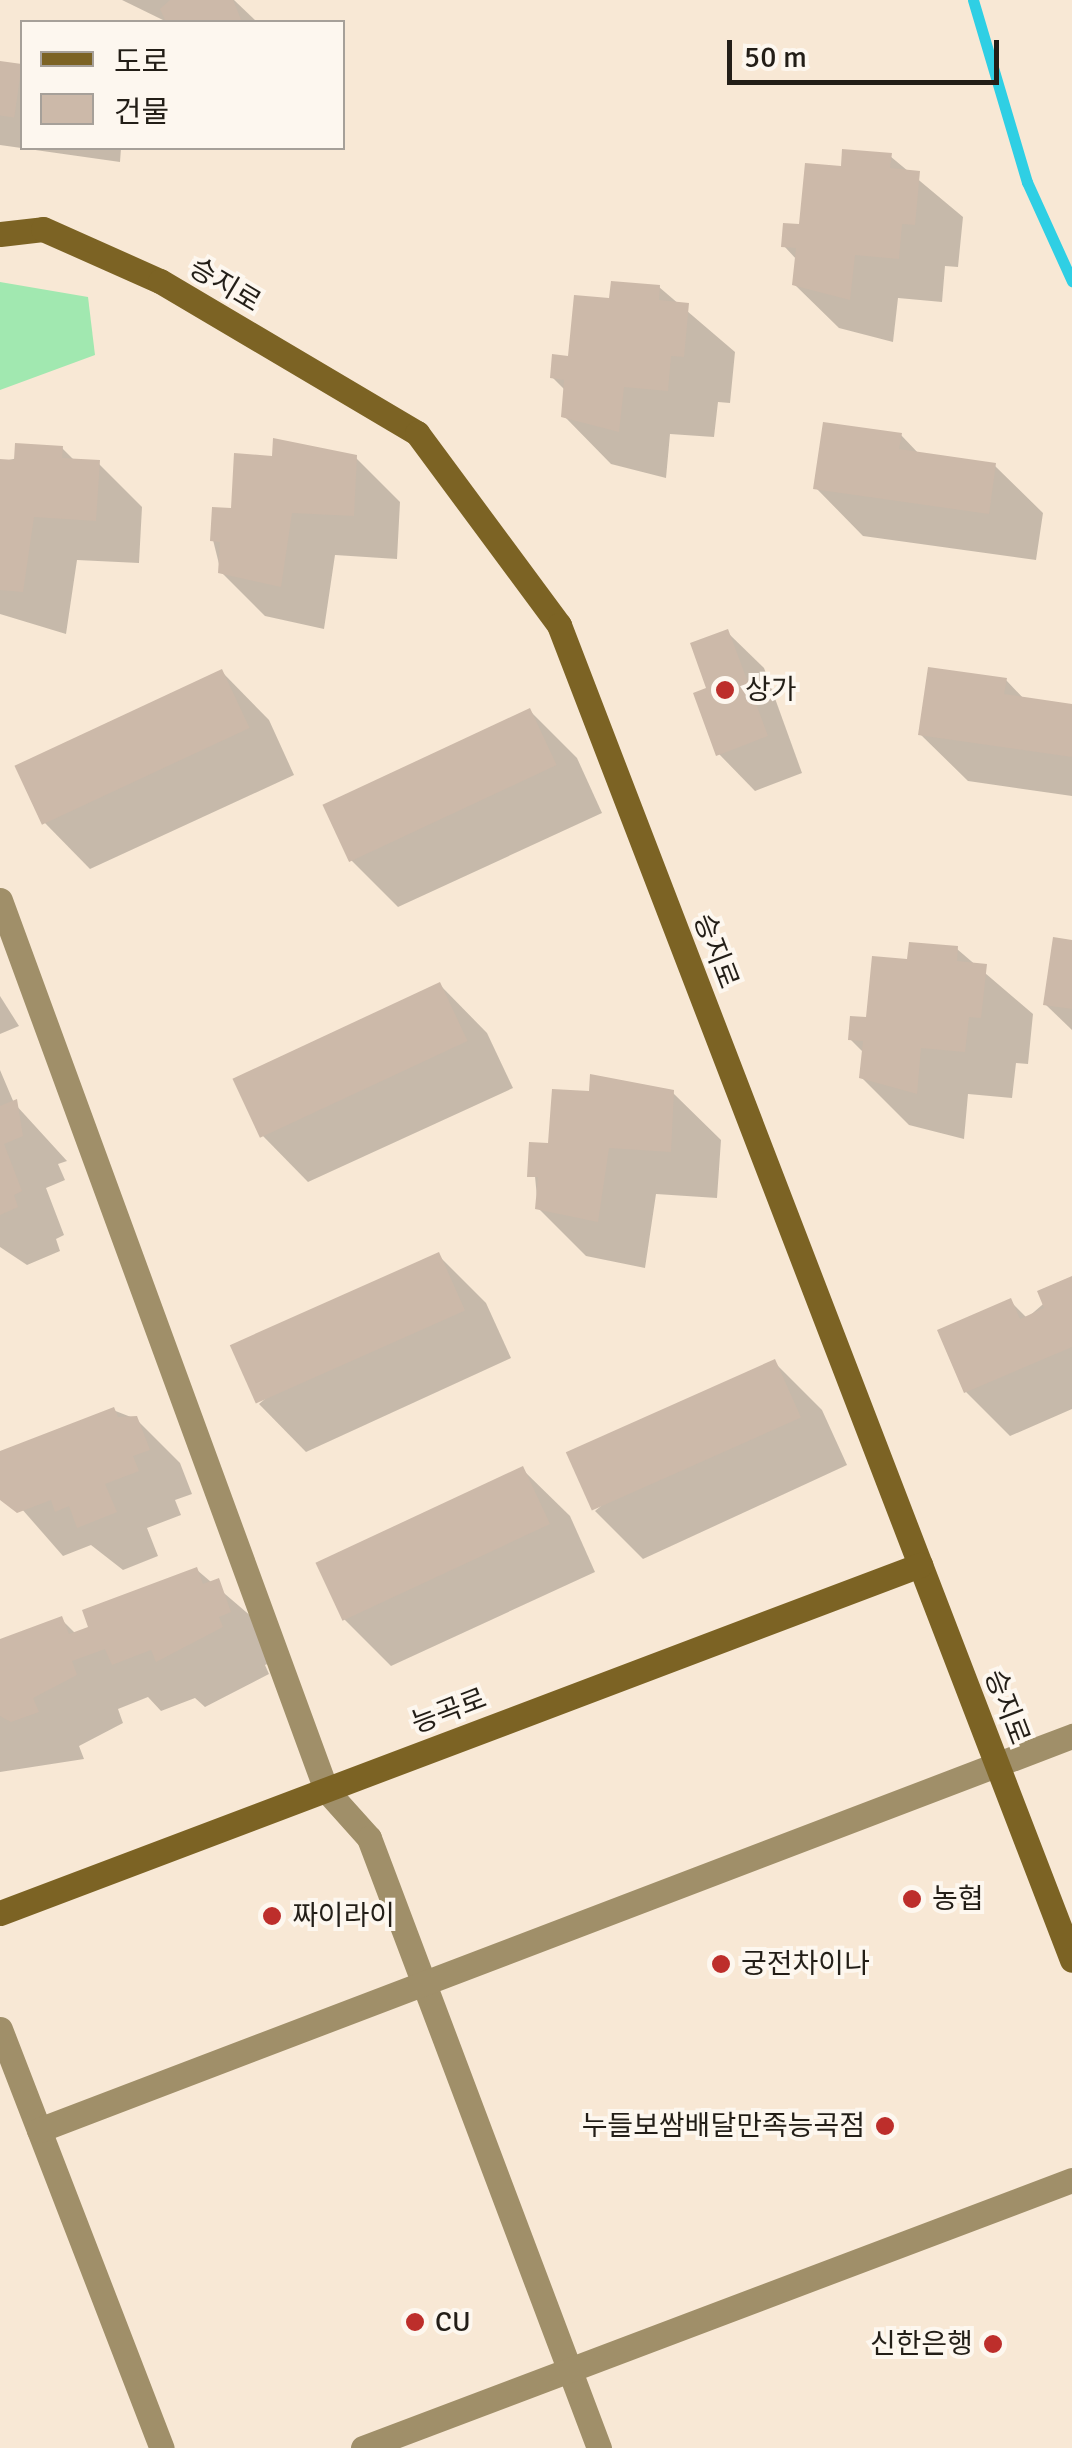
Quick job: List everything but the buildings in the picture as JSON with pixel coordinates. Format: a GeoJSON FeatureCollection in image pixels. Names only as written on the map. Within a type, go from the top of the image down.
{"type":"FeatureCollection","features":[{"type":"Feature","properties":{"kind":"street","name":"승지로"},"geometry":{"type":"LineString","coordinates":[[0,234],[43,229],[160,280],[417,433],[559,625],[1072,1960]]}},
{"type":"Feature","properties":{"kind":"street"},"geometry":{"type":"LineString","coordinates":[[0,900],[326,1790],[369,1838],[418,1985],[599,2448]]}},
{"type":"Feature","properties":{"kind":"street","name":"능곡로"},"geometry":{"type":"LineString","coordinates":[[0,1913],[920,1564]]}},
{"type":"Feature","properties":{"kind":"street"},"geometry":{"type":"LineString","coordinates":[[39,2130],[1072,1736]]}},
{"type":"Feature","properties":{"kind":"street"},"geometry":{"type":"LineString","coordinates":[[0,2028],[162,2448]]}},
{"type":"Feature","properties":{"kind":"street"},"geometry":{"type":"LineString","coordinates":[[364,2448],[1072,2180]]}},
{"type":"Feature","properties":{"kind":"green space"},"geometry":{"type":"Polygon","coordinates":[[[0,282],[88,297],[95,355],[0,390],[0,282]]]}},
{"type":"Feature","properties":{"kind":"waterway"},"geometry":{"type":"LineString","coordinates":[[973,0],[1027,182],[1072,281]]}},
{"type":"Feature","properties":{"kind":"place","name":"상가"},"geometry":{"type":"Point","coordinates":[725,690]}},
{"type":"Feature","properties":{"kind":"place","name":"농협"},"geometry":{"type":"Point","coordinates":[912,1899]}},
{"type":"Feature","properties":{"kind":"place","name":"짜이라이"},"geometry":{"type":"Point","coordinates":[272,1916]}},
{"type":"Feature","properties":{"kind":"place","name":"궁전차이나"},"geometry":{"type":"Point","coordinates":[721,1964]}},
{"type":"Feature","properties":{"kind":"place","name":"누들보쌈배달만족능곡점"},"geometry":{"type":"Point","coordinates":[885,2126]}},
{"type":"Feature","properties":{"kind":"place","name":"CU"},"geometry":{"type":"Point","coordinates":[415,2322]}},
{"type":"Feature","properties":{"kind":"place","name":"신한은행"},"geometry":{"type":"Point","coordinates":[993,2344]}}]}
